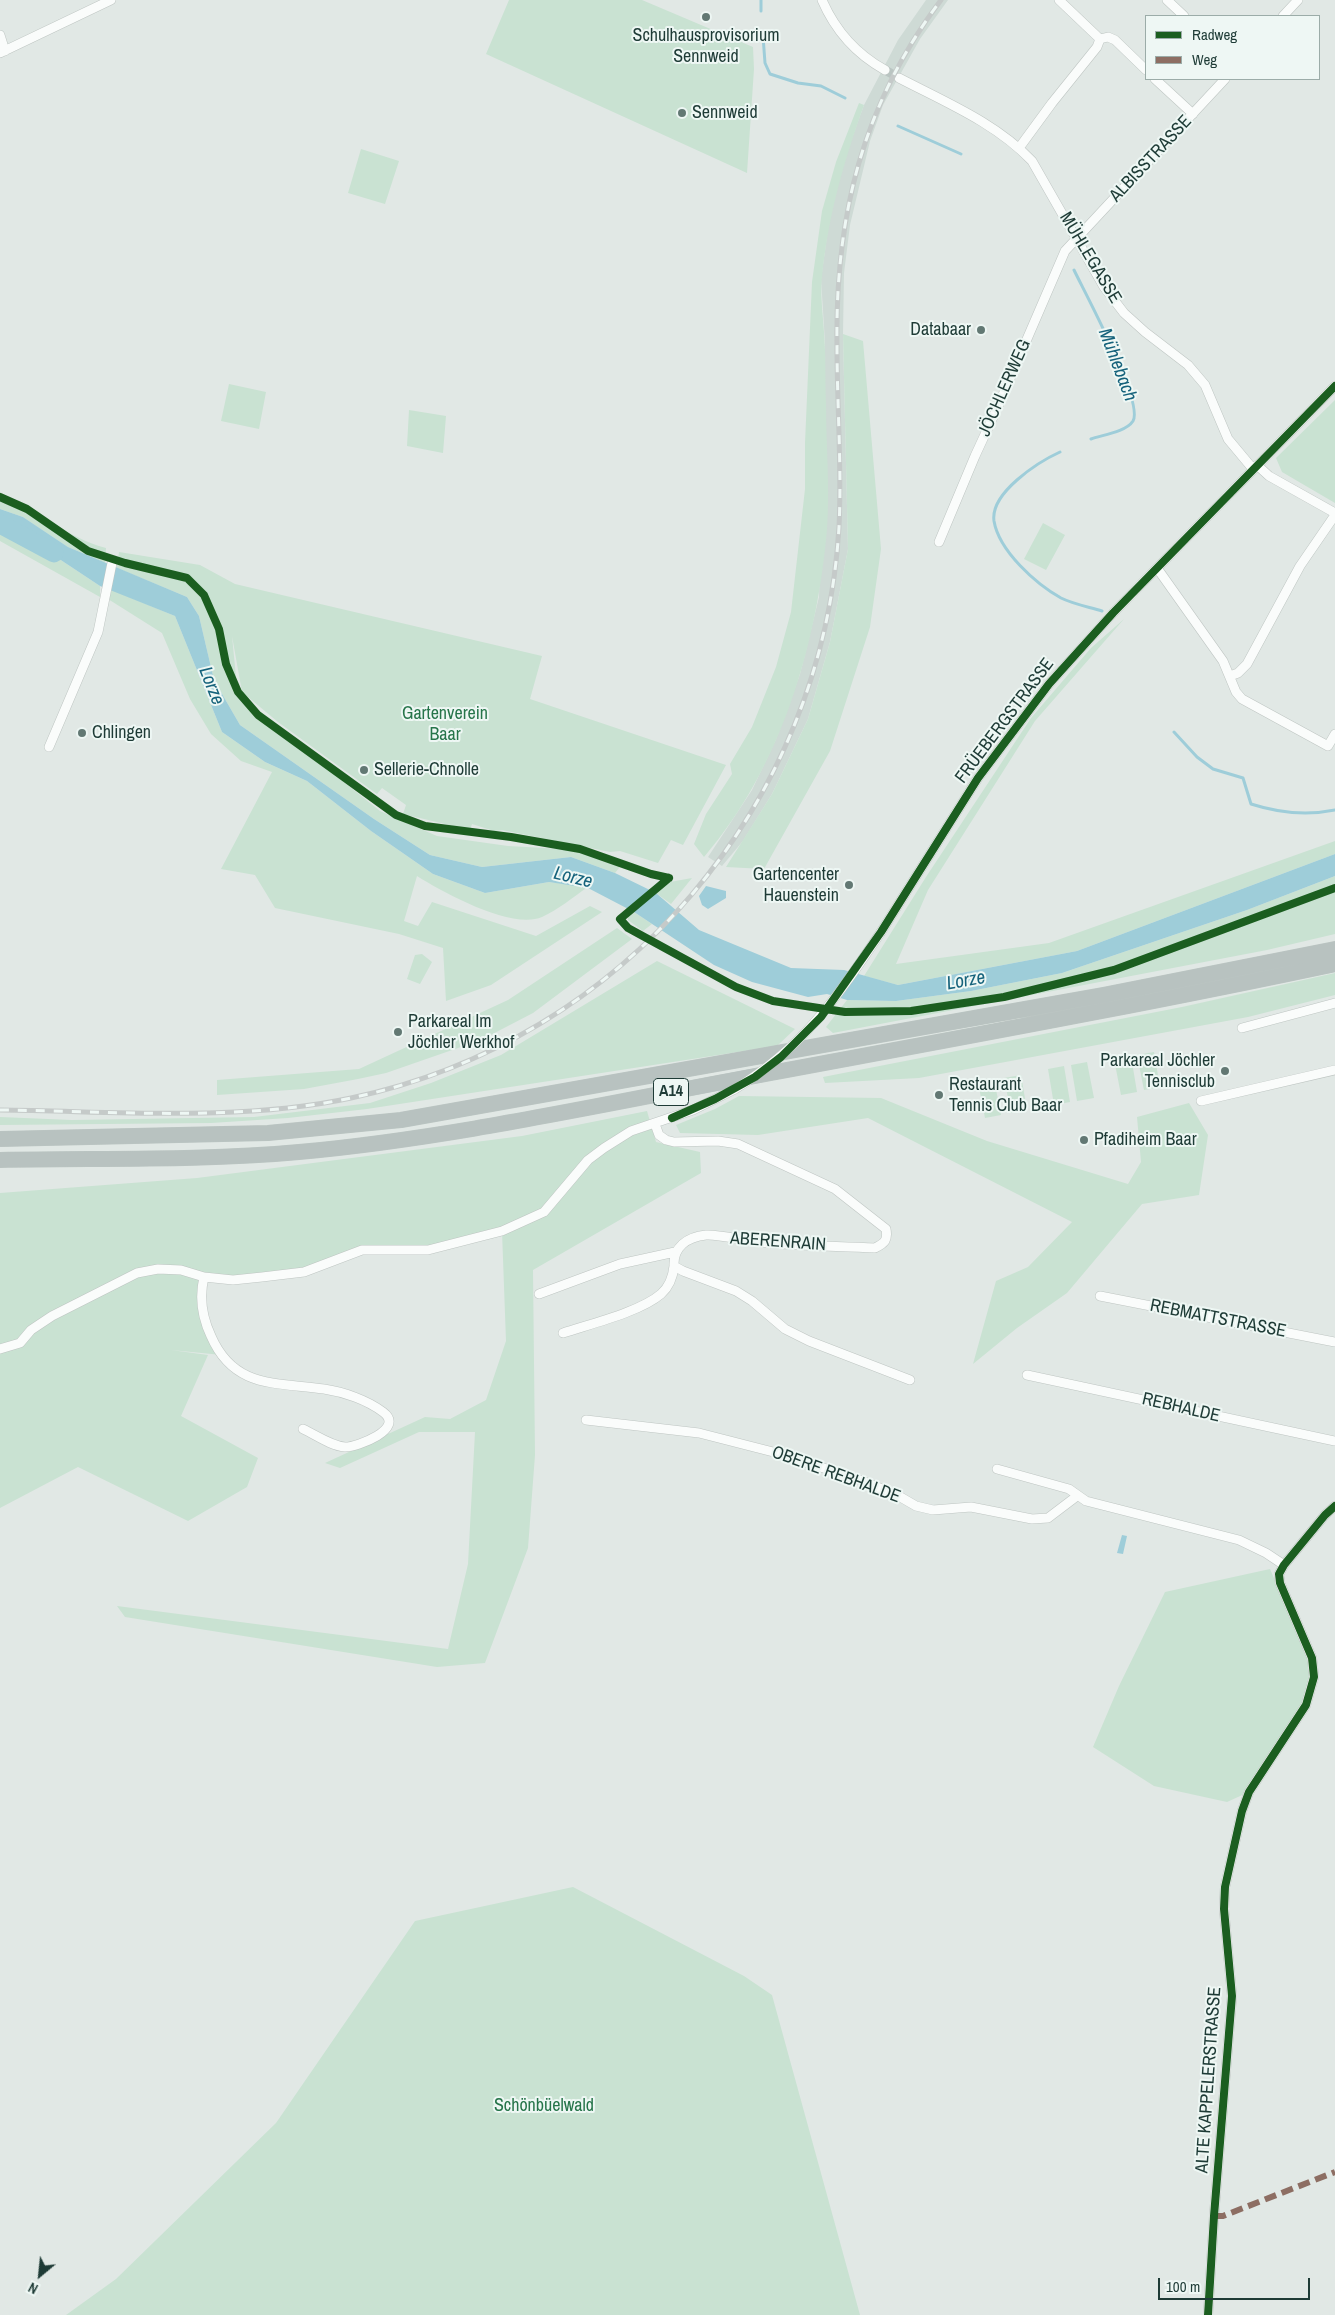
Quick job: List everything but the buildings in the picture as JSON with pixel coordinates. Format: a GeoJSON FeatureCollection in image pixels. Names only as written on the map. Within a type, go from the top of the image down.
{"type":"FeatureCollection","features":[{"type":"Feature","properties":{"kind":"highway","name":"A14"},"geometry":{"type":"LineString","coordinates":[[0,1138],[268,1133],[401,1120],[1104,995],[1335,949]]}},
{"type":"Feature","properties":{"kind":"highway","name":"A14"},"geometry":{"type":"LineString","coordinates":[[0,1160],[240,1156],[320,1150],[401,1140],[826,1063],[1226,987],[1335,964]]}},
{"type":"Feature","properties":{"kind":"street"},"geometry":{"type":"LineString","coordinates":[[0,35],[3,52],[92,4],[111,0]]}},
{"type":"Feature","properties":{"kind":"street"},"geometry":{"type":"LineString","coordinates":[[822,0],[844,37],[870,62],[884,70]]}},
{"type":"Feature","properties":{"kind":"street"},"geometry":{"type":"LineString","coordinates":[[1059,0],[1100,39]]}},
{"type":"Feature","properties":{"kind":"street"},"geometry":{"type":"LineString","coordinates":[[1167,0],[1183,15]]}},
{"type":"Feature","properties":{"kind":"street"},"geometry":{"type":"LineString","coordinates":[[1284,15],[1298,0]]}},
{"type":"Feature","properties":{"kind":"street"},"geometry":{"type":"LineString","coordinates":[[1100,39],[1108,37],[1115,40],[1145,69]]}},
{"type":"Feature","properties":{"kind":"street"},"geometry":{"type":"LineString","coordinates":[[1019,148],[1097,47],[1100,39]]}},
{"type":"Feature","properties":{"kind":"street","name":"MÜHLEGASSE"},"geometry":{"type":"LineString","coordinates":[[899,78],[967,113],[1019,148],[1032,161],[1043,177],[1104,287],[1124,313],[1145,332],[1188,365],[1205,385],[1228,439],[1255,467],[1335,514]]}},
{"type":"Feature","properties":{"kind":"street"},"geometry":{"type":"LineString","coordinates":[[1156,80],[1193,114]]}},
{"type":"Feature","properties":{"kind":"street","name":"ALBISSTRASSE"},"geometry":{"type":"LineString","coordinates":[[1077,238],[1224,80]]}},
{"type":"Feature","properties":{"kind":"street","name":"JÖCHLERWEG"},"geometry":{"type":"LineString","coordinates":[[939,542],[974,456],[1000,404],[1056,268],[1065,251],[1077,238]]}},
{"type":"Feature","properties":{"kind":"street","name":"FRÜEBERGSTRASSE"},"geometry":{"type":"LineString","coordinates":[[0,1349],[20,1343],[31,1330],[52,1316],[137,1273],[158,1269],[181,1270],[204,1277],[233,1280],[304,1272],[362,1250],[428,1250],[502,1231],[544,1212],[588,1160],[631,1131],[693,1110],[735,1089],[781,1057],[821,1017],[881,932],[978,778],[1055,678],[1157,568],[1335,386]]}},
{"type":"Feature","properties":{"kind":"street"},"geometry":{"type":"LineString","coordinates":[[1230,676],[1238,673],[1247,664],[1300,566],[1335,514]]}},
{"type":"Feature","properties":{"kind":"street"},"geometry":{"type":"LineString","coordinates":[[49,747],[98,632],[112,563]]}},
{"type":"Feature","properties":{"kind":"street"},"geometry":{"type":"LineString","coordinates":[[1157,568],[1222,661],[1236,692],[1242,699],[1332,748],[1335,734]]}},
{"type":"Feature","properties":{"kind":"street"},"geometry":{"type":"LineString","coordinates":[[1242,1028],[1335,1004]]}},
{"type":"Feature","properties":{"kind":"street"},"geometry":{"type":"LineString","coordinates":[[1201,1101],[1335,1070]]}},
{"type":"Feature","properties":{"kind":"street","name":"ABERENRAIN"},"geometry":{"type":"LineString","coordinates":[[655,1124],[659,1134],[666,1140],[674,1142],[738,1144],[835,1189],[886,1229],[887,1236],[884,1243],[876,1248],[760,1242],[706,1235],[690,1240],[677,1248],[675,1252]]}},
{"type":"Feature","properties":{"kind":"street"},"geometry":{"type":"LineString","coordinates":[[563,1334],[648,1303],[662,1292],[672,1277],[673,1256],[675,1252]]}},
{"type":"Feature","properties":{"kind":"street"},"geometry":{"type":"LineString","coordinates":[[539,1294],[620,1264],[675,1252]]}},
{"type":"Feature","properties":{"kind":"street"},"geometry":{"type":"LineString","coordinates":[[674,1266],[736,1291],[752,1301],[785,1329],[809,1341],[910,1380]]}},
{"type":"Feature","properties":{"kind":"street"},"geometry":{"type":"LineString","coordinates":[[204,1277],[201,1290],[206,1324],[222,1355],[236,1368],[250,1378],[264,1383],[324,1389],[345,1394],[384,1413],[388,1421],[386,1429],[378,1436],[349,1447],[336,1445],[304,1429]]}},
{"type":"Feature","properties":{"kind":"street","name":"REBMATTSTRASSE"},"geometry":{"type":"LineString","coordinates":[[1100,1296],[1335,1342]]}},
{"type":"Feature","properties":{"kind":"street","name":"REBHALDE"},"geometry":{"type":"LineString","coordinates":[[1027,1375],[1335,1441]]}},
{"type":"Feature","properties":{"kind":"street","name":"OBERE REBHALDE"},"geometry":{"type":"LineString","coordinates":[[586,1420],[699,1433],[781,1454],[857,1479],[897,1495],[916,1506],[933,1510],[972,1507],[1032,1519],[1048,1518],[1078,1496]]}},
{"type":"Feature","properties":{"kind":"street"},"geometry":{"type":"LineString","coordinates":[[997,1469],[1069,1489],[1086,1501],[1239,1540],[1266,1553],[1284,1565],[1325,1515],[1335,1506]]}},
{"type":"Feature","properties":{"kind":"street","name":"ALTE KAPPELERSTRASSE"},"geometry":{"type":"LineString","coordinates":[[1208,2315],[1232,1996],[1224,1909],[1225,1887],[1242,1811],[1249,1792],[1306,1705],[1314,1677],[1312,1658],[1280,1583],[1279,1574],[1284,1565]]}},
{"type":"Feature","properties":{"kind":"shaded area"},"geometry":{"type":"Polygon","coordinates":[[[926,0],[948,0],[920,39],[883,105],[870,141],[850,225],[844,273],[843,334],[848,549],[830,642],[808,719],[772,794],[743,841],[722,866],[708,857],[752,790],[776,739],[800,674],[819,597],[825,343],[821,279],[830,214],[842,165],[864,105],[898,40],[926,0]]]}},
{"type":"Feature","properties":{"kind":"green space","name":"Sennweid"},"geometry":{"type":"Polygon","coordinates":[[[509,0],[642,0],[753,47],[754,69],[747,173],[486,54],[509,0]]]}},
{"type":"Feature","properties":{"kind":"green space"},"geometry":{"type":"Polygon","coordinates":[[[859,103],[864,105],[838,189],[828,232],[822,277],[821,297],[825,341],[828,514],[822,573],[814,617],[791,703],[774,745],[754,785],[731,822],[704,857],[694,844],[706,814],[732,774],[730,764],[752,727],[776,667],[791,612],[805,489],[805,443],[812,282],[822,211],[836,162],[859,103]]]}},
{"type":"Feature","properties":{"kind":"green space"},"geometry":{"type":"Polygon","coordinates":[[[361,149],[399,161],[385,204],[348,193],[361,149]]]}},
{"type":"Feature","properties":{"kind":"green space"},"geometry":{"type":"Polygon","coordinates":[[[843,334],[863,341],[881,549],[870,627],[830,751],[764,869],[726,867],[772,794],[808,719],[830,642],[848,549],[843,334]]]}},
{"type":"Feature","properties":{"kind":"green space"},"geometry":{"type":"Polygon","coordinates":[[[229,384],[266,392],[259,429],[221,421],[229,384]]]}},
{"type":"Feature","properties":{"kind":"green space"},"geometry":{"type":"Polygon","coordinates":[[[1335,400],[1335,503],[1282,472],[1276,458],[1335,400]]]}},
{"type":"Feature","properties":{"kind":"green space"},"geometry":{"type":"Polygon","coordinates":[[[409,410],[446,416],[443,453],[407,446],[409,410]]]}},
{"type":"Feature","properties":{"kind":"green space"},"geometry":{"type":"Polygon","coordinates":[[[0,493],[78,538],[106,548],[105,563],[68,547],[23,517],[0,509],[0,493]]]}},
{"type":"Feature","properties":{"kind":"green space"},"geometry":{"type":"Polygon","coordinates":[[[1043,523],[1065,535],[1046,570],[1024,559],[1043,523]]]}},
{"type":"Feature","properties":{"kind":"green space"},"geometry":{"type":"Polygon","coordinates":[[[0,526],[26,537],[100,586],[100,597],[0,541],[0,526]]]}},
{"type":"Feature","properties":{"kind":"green space","name":"Gartenverein Baar"},"geometry":{"type":"Polygon","coordinates":[[[119,552],[200,565],[235,584],[542,656],[530,699],[726,765],[683,845],[671,840],[658,863],[620,851],[610,852],[502,830],[494,831],[472,824],[470,830],[403,814],[406,805],[382,788],[377,794],[278,722],[242,692],[232,636],[238,697],[380,811],[437,836],[508,846],[581,850],[623,863],[615,873],[571,857],[482,867],[430,855],[374,819],[240,725],[214,680],[199,616],[187,597],[117,568],[119,552]]]}},
{"type":"Feature","properties":{"kind":"green space"},"geometry":{"type":"Polygon","coordinates":[[[112,590],[175,616],[222,732],[265,762],[307,781],[371,831],[433,874],[485,893],[549,882],[588,887],[548,914],[529,920],[496,914],[478,908],[417,876],[404,921],[418,926],[432,902],[536,936],[590,906],[602,912],[491,985],[446,1001],[443,948],[399,934],[275,908],[255,875],[221,869],[272,772],[241,761],[211,734],[190,699],[162,633],[108,599],[112,590]]]}},
{"type":"Feature","properties":{"kind":"green space"},"geometry":{"type":"Polygon","coordinates":[[[1124,619],[1035,721],[928,890],[896,964],[1049,943],[1335,841],[1335,854],[1077,951],[898,985],[864,976],[926,877],[1031,718],[1091,648],[1124,619]]]}},
{"type":"Feature","properties":{"kind":"green space"},"geometry":{"type":"Polygon","coordinates":[[[1335,876],[1335,934],[1267,950],[833,1033],[826,1027],[847,1000],[896,1001],[971,991],[1062,973],[1247,910],[1335,876]]]}},
{"type":"Feature","properties":{"kind":"green space"},"geometry":{"type":"Polygon","coordinates":[[[692,878],[671,904],[656,893],[670,882],[692,878]]]}},
{"type":"Feature","properties":{"kind":"green space"},"geometry":{"type":"Polygon","coordinates":[[[634,912],[652,924],[643,931],[628,920],[628,917],[634,912]]]}},
{"type":"Feature","properties":{"kind":"green space"},"geometry":{"type":"Polygon","coordinates":[[[617,928],[632,939],[533,1013],[481,1040],[386,1073],[358,1079],[304,1089],[217,1095],[217,1080],[359,1069],[508,1000],[617,928]]]}},
{"type":"Feature","properties":{"kind":"green space"},"geometry":{"type":"Polygon","coordinates":[[[422,954],[432,962],[420,984],[407,979],[415,955],[422,954]]]}},
{"type":"Feature","properties":{"kind":"green space"},"geometry":{"type":"Polygon","coordinates":[[[657,961],[795,1029],[777,1046],[367,1109],[288,1118],[211,1123],[0,1125],[0,1117],[72,1120],[254,1117],[370,1103],[431,1083],[501,1055],[657,961]]]}},
{"type":"Feature","properties":{"kind":"green space"},"geometry":{"type":"Polygon","coordinates":[[[1335,973],[1335,995],[1248,1017],[919,1078],[825,1083],[823,1077],[1182,1007],[1335,973]]]}},
{"type":"Feature","properties":{"kind":"green space"},"geometry":{"type":"Polygon","coordinates":[[[1154,1052],[1160,1087],[1144,1090],[1137,1055],[1154,1052]]]}},
{"type":"Feature","properties":{"kind":"green space"},"geometry":{"type":"Polygon","coordinates":[[[1131,1056],[1137,1092],[1121,1095],[1114,1059],[1131,1056]]]}},
{"type":"Feature","properties":{"kind":"green space"},"geometry":{"type":"Polygon","coordinates":[[[1087,1062],[1094,1098],[1077,1101],[1071,1065],[1087,1062]]]}},
{"type":"Feature","properties":{"kind":"green space"},"geometry":{"type":"Polygon","coordinates":[[[1064,1066],[1070,1102],[1054,1105],[1048,1069],[1064,1066]]]}},
{"type":"Feature","properties":{"kind":"green space"},"geometry":{"type":"Polygon","coordinates":[[[1021,1075],[1027,1110],[1011,1113],[1004,1078],[1021,1075]]]}},
{"type":"Feature","properties":{"kind":"green space"},"geometry":{"type":"Polygon","coordinates":[[[994,1079],[1001,1115],[985,1118],[978,1082],[994,1079]]]}},
{"type":"Feature","properties":{"kind":"green space"},"geometry":{"type":"Polygon","coordinates":[[[739,1096],[881,1098],[987,1141],[1128,1184],[1141,1162],[1137,1117],[1189,1103],[1208,1135],[1199,1195],[1142,1204],[1067,1293],[1017,1328],[973,1364],[996,1281],[1028,1267],[1072,1222],[868,1118],[758,1135],[680,1133],[676,1125],[715,1109],[739,1096]]]}},
{"type":"Feature","properties":{"kind":"green space"},"geometry":{"type":"Polygon","coordinates":[[[647,1111],[656,1142],[700,1152],[701,1173],[533,1270],[535,1455],[528,1548],[485,1663],[437,1667],[125,1617],[117,1606],[448,1649],[468,1564],[475,1432],[419,1432],[340,1468],[325,1463],[425,1417],[450,1419],[486,1400],[506,1341],[502,1231],[448,1245],[362,1250],[304,1272],[204,1277],[202,1309],[222,1355],[171,1350],[208,1355],[181,1416],[258,1458],[247,1487],[188,1521],[78,1467],[0,1508],[0,1193],[197,1178],[522,1136],[647,1111]]]}},
{"type":"Feature","properties":{"kind":"green space"},"geometry":{"type":"Polygon","coordinates":[[[1270,1569],[1317,1678],[1249,1792],[1227,1802],[1154,1786],[1093,1747],[1119,1686],[1165,1592],[1270,1569]]]}},
{"type":"Feature","properties":{"kind":"green space","name":"Schönbüelwald"},"geometry":{"type":"Polygon","coordinates":[[[573,1887],[744,1976],[772,1995],[860,2315],[66,2315],[116,2279],[276,2123],[415,1921],[573,1887]]]}},
{"type":"Feature","properties":{"kind":"water"},"geometry":{"type":"Polygon","coordinates":[[[0,509],[23,517],[68,547],[187,597],[199,616],[214,680],[240,725],[374,819],[430,855],[482,867],[571,857],[615,873],[656,893],[699,930],[791,968],[844,970],[898,985],[1077,951],[1335,854],[1335,876],[1247,910],[1062,973],[971,991],[896,1001],[847,1000],[827,994],[808,997],[752,982],[714,965],[634,912],[588,888],[549,882],[485,893],[433,874],[371,831],[307,781],[265,762],[222,732],[175,616],[100,586],[26,537],[0,526],[0,509]]]}},
{"type":"Feature","properties":{"kind":"water"},"geometry":{"type":"Polygon","coordinates":[[[706,886],[726,891],[726,898],[708,909],[702,905],[699,896],[706,886]]]}},
{"type":"Feature","properties":{"kind":"water"},"geometry":{"type":"Polygon","coordinates":[[[1122,1535],[1127,1536],[1123,1554],[1117,1553],[1122,1535]]]}},
{"type":"Feature","properties":{"kind":"waterway","name":"Mühlebach"},"geometry":{"type":"LineString","coordinates":[[761,0],[761,11]]}},
{"type":"Feature","properties":{"kind":"waterway","name":"Mühlebach"},"geometry":{"type":"LineString","coordinates":[[763,36],[765,63],[770,74],[798,83],[821,86],[845,98]]}},
{"type":"Feature","properties":{"kind":"waterway","name":"Mühlebach"},"geometry":{"type":"LineString","coordinates":[[898,126],[961,154]]}},
{"type":"Feature","properties":{"kind":"waterway","name":"Mühlebach"},"geometry":{"type":"LineString","coordinates":[[1074,270],[1112,347],[1130,393],[1134,410],[1133,421],[1130,425],[1114,433],[1091,439]]}},
{"type":"Feature","properties":{"kind":"waterway","name":"Mühlebach"},"geometry":{"type":"LineString","coordinates":[[1060,452],[1028,471],[1007,490],[995,510],[994,521],[1003,544],[1020,566],[1030,575],[1061,598],[1102,611]]}},
{"type":"Feature","properties":{"kind":"waterway","name":"Lorze"},"geometry":{"type":"LineString","coordinates":[[0,524],[54,553]]}},
{"type":"Feature","properties":{"kind":"waterway","name":"Mühlebach"},"geometry":{"type":"LineString","coordinates":[[1174,732],[1197,757],[1213,769],[1243,778],[1251,804],[1293,813],[1335,810]]}},
{"type":"Feature","properties":{"kind":"tunnel"},"geometry":{"type":"LineString","coordinates":[[885,70],[899,78]]}},
{"type":"Feature","properties":{"kind":"railway"},"geometry":{"type":"LineString","coordinates":[[0,1110],[132,1113],[221,1113],[265,1110],[351,1098],[450,1068],[540,1024],[621,965],[691,895],[750,814],[794,725],[825,629],[839,527],[838,298],[841,252],[848,208],[859,164],[873,122],[891,80],[914,40],[941,0]]}},
{"type":"Feature","properties":{"kind":"marked path"},"geometry":{"type":"LineString","coordinates":[[1214,2216],[1223,2216],[1335,2172]]}},
{"type":"Feature","properties":{"kind":"cycle path"},"geometry":{"type":"LineString","coordinates":[[672,1118],[715,1099],[755,1077],[781,1057],[821,1017],[881,932],[978,778],[1049,684],[1113,613],[1335,386]]}},
{"type":"Feature","properties":{"kind":"cycle path"},"geometry":{"type":"LineString","coordinates":[[0,497],[27,509],[88,551],[125,563],[187,578],[204,595],[219,629],[226,664],[238,692],[258,715],[396,815],[425,826],[511,837],[580,849],[651,874],[669,878]]}},
{"type":"Feature","properties":{"kind":"cycle path"},"geometry":{"type":"LineString","coordinates":[[669,878],[620,919],[628,928],[736,987],[773,1001],[845,1012],[911,1011],[1004,997],[1114,970],[1335,888]]}},
{"type":"Feature","properties":{"kind":"cycle path"},"geometry":{"type":"LineString","coordinates":[[1208,2315],[1232,1996],[1224,1909],[1225,1887],[1242,1811],[1249,1792],[1306,1705],[1314,1677],[1312,1658],[1280,1583],[1279,1574],[1284,1565],[1325,1515],[1335,1506]]}},
{"type":"Feature","properties":{"kind":"place","name":"Schulhausprovisorium Sennweid"},"geometry":{"type":"Point","coordinates":[706,17]}},
{"type":"Feature","properties":{"kind":"place","name":"Sennweid"},"geometry":{"type":"Point","coordinates":[682,113]}},
{"type":"Feature","properties":{"kind":"place","name":"Databaar"},"geometry":{"type":"Point","coordinates":[981,330]}},
{"type":"Feature","properties":{"kind":"place","name":"Chlingen"},"geometry":{"type":"Point","coordinates":[82,733]}},
{"type":"Feature","properties":{"kind":"place","name":"Sellerie-Chnolle"},"geometry":{"type":"Point","coordinates":[364,770]}},
{"type":"Feature","properties":{"kind":"place","name":"Gartencenter Hauenstein"},"geometry":{"type":"Point","coordinates":[849,885]}},
{"type":"Feature","properties":{"kind":"place","name":"Parkareal Im Jöchler Werkhof"},"geometry":{"type":"Point","coordinates":[398,1032]}},
{"type":"Feature","properties":{"kind":"place","name":"Parkareal Jöchler Tennisclub"},"geometry":{"type":"Point","coordinates":[1225,1071]}},
{"type":"Feature","properties":{"kind":"place","name":"Restaurant Tennis Club Baar"},"geometry":{"type":"Point","coordinates":[939,1095]}},
{"type":"Feature","properties":{"kind":"place","name":"Pfadiheim Baar"},"geometry":{"type":"Point","coordinates":[1084,1140]}}]}
